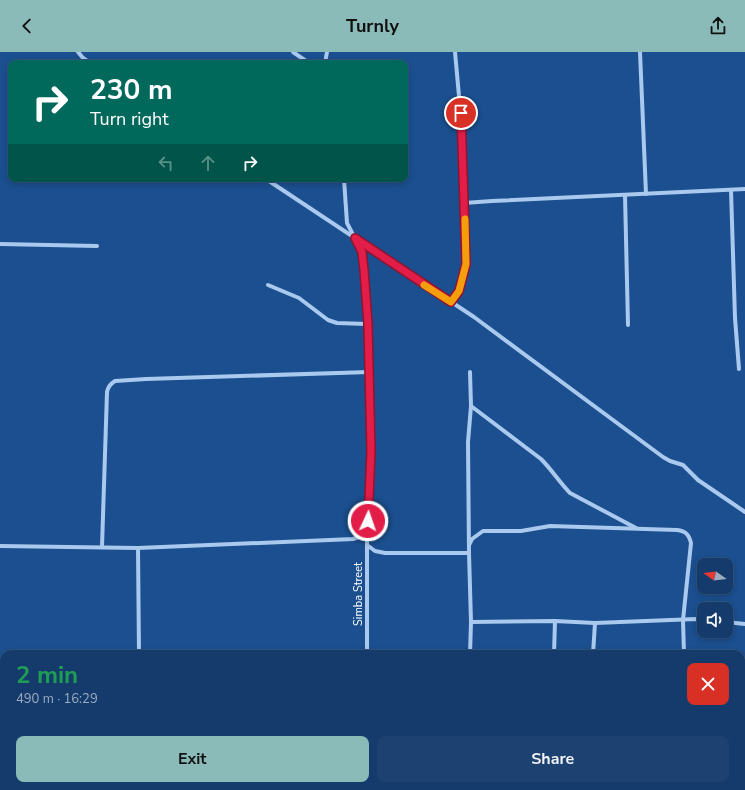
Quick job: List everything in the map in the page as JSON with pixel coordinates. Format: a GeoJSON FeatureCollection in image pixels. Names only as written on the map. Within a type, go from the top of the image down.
{"type":"FeatureCollection","features":[{"type":"Feature","properties":{"kind":"street"},"geometry":{"type":"LineString","coordinates":[[78,52],[86,60]]}},
{"type":"Feature","properties":{"kind":"street"},"geometry":{"type":"LineString","coordinates":[[293,52],[305,60]]}},
{"type":"Feature","properties":{"kind":"street"},"geometry":{"type":"LineString","coordinates":[[451,302],[459,291],[466,264],[462,129],[455,52]]}},
{"type":"Feature","properties":{"kind":"street"},"geometry":{"type":"LineString","coordinates":[[640,52],[646,194]]}},
{"type":"Feature","properties":{"kind":"street"},"geometry":{"type":"LineString","coordinates":[[271,182],[480,321],[663,457],[683,465],[698,480],[745,512]]}},
{"type":"Feature","properties":{"kind":"street","name":"Simba Street"},"geometry":{"type":"LineString","coordinates":[[344,182],[347,222],[362,252],[368,324],[371,452],[367,534],[366,650]]}},
{"type":"Feature","properties":{"kind":"street"},"geometry":{"type":"LineString","coordinates":[[464,203],[500,200],[745,189]]}},
{"type":"Feature","properties":{"kind":"street"},"geometry":{"type":"LineString","coordinates":[[731,190],[735,318],[739,370]]}},
{"type":"Feature","properties":{"kind":"street"},"geometry":{"type":"LineString","coordinates":[[625,195],[628,325]]}},
{"type":"Feature","properties":{"kind":"street"},"geometry":{"type":"LineString","coordinates":[[0,244],[98,246]]}},
{"type":"Feature","properties":{"kind":"street"},"geometry":{"type":"LineString","coordinates":[[268,285],[299,298],[328,320],[368,324]]}},
{"type":"Feature","properties":{"kind":"street"},"geometry":{"type":"LineString","coordinates":[[102,547],[107,388],[115,381],[370,372]]}},
{"type":"Feature","properties":{"kind":"street"},"geometry":{"type":"LineString","coordinates":[[470,372],[471,406],[468,442],[470,650]]}},
{"type":"Feature","properties":{"kind":"street"},"geometry":{"type":"LineString","coordinates":[[471,406],[549,466],[562,485],[570,493],[637,529]]}},
{"type":"Feature","properties":{"kind":"street"},"geometry":{"type":"LineString","coordinates":[[469,545],[472,539],[483,531],[521,531],[550,526],[682,530],[688,534],[691,543],[683,620],[684,650]]}},
{"type":"Feature","properties":{"kind":"street"},"geometry":{"type":"LineString","coordinates":[[0,546],[138,548],[353,539],[367,534]]}},
{"type":"Feature","properties":{"kind":"street"},"geometry":{"type":"LineString","coordinates":[[367,544],[375,551],[385,553],[469,553]]}},
{"type":"Feature","properties":{"kind":"street"},"geometry":{"type":"LineString","coordinates":[[138,548],[139,650]]}},
{"type":"Feature","properties":{"kind":"street"},"geometry":{"type":"LineString","coordinates":[[471,622],[555,621],[595,623],[697,620]]}},
{"type":"Feature","properties":{"kind":"street"},"geometry":{"type":"LineString","coordinates":[[554,650],[555,621]]}},
{"type":"Feature","properties":{"kind":"street"},"geometry":{"type":"LineString","coordinates":[[594,650],[595,623]]}},
{"type":"Feature","properties":{"kind":"street"},"geometry":{"type":"LineString","coordinates":[[733,623],[745,624]]}},
{"type":"Feature","properties":{"kind":"slow traffic"},"geometry":{"type":"LineString","coordinates":[[424,285],[451,302],[459,291],[464,278],[466,264],[465,219]]}},
{"type":"Feature","properties":{"kind":"route"},"geometry":{"type":"LineString","coordinates":[[368,521],[371,452],[368,324],[362,252],[355,238],[408,275],[451,302],[459,291],[464,278],[466,264],[461,113]]}}]}
